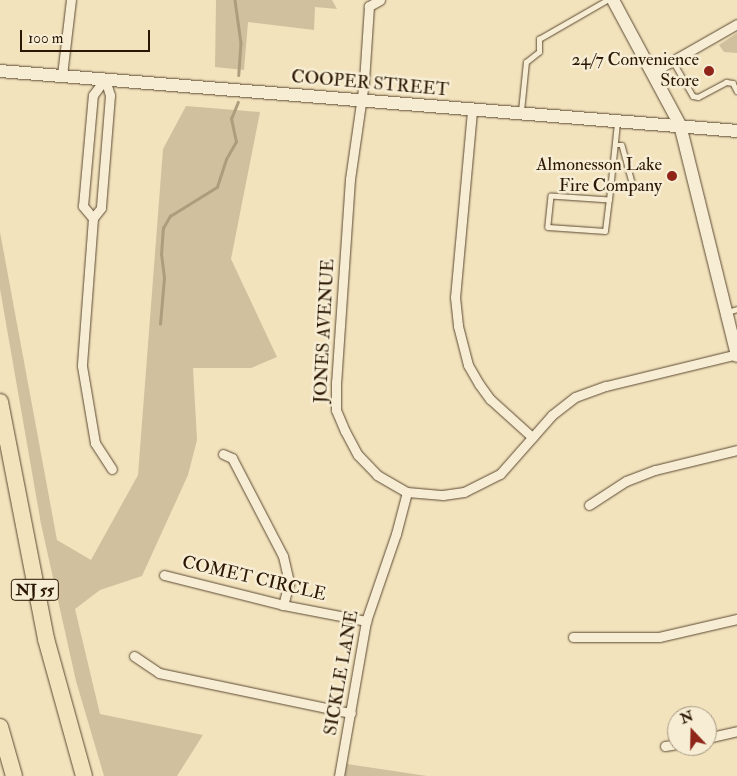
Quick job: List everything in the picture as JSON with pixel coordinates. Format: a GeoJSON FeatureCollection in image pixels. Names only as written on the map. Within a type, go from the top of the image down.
{"type":"FeatureCollection","features":[{"type":"Feature","properties":{"kind":"highway","name":"NJ 55"},"geometry":{"type":"LineString","coordinates":[[0,402],[46,639],[84,776]]}},
{"type":"Feature","properties":{"kind":"highway"},"geometry":{"type":"LineString","coordinates":[[0,728],[14,776]]}},
{"type":"Feature","properties":{"kind":"main road"},"geometry":{"type":"LineString","coordinates":[[613,0],[680,125],[732,311],[737,355]]}},
{"type":"Feature","properties":{"kind":"main road","name":"COOPER STREET"},"geometry":{"type":"LineString","coordinates":[[0,71],[360,100],[472,111],[617,120],[737,131]]}},
{"type":"Feature","properties":{"kind":"street"},"geometry":{"type":"LineString","coordinates":[[62,75],[70,0]]}},
{"type":"Feature","properties":{"kind":"street","name":"JONES AVENUE"},"geometry":{"type":"LineString","coordinates":[[380,0],[369,6],[364,82],[350,180],[336,410],[358,455],[377,475],[407,492],[443,495],[464,492],[486,483],[514,460],[532,437],[562,405],[588,391],[737,355]]}},
{"type":"Feature","properties":{"kind":"street"},"geometry":{"type":"LineString","coordinates":[[653,72],[737,24]]}},
{"type":"Feature","properties":{"kind":"street"},"geometry":{"type":"LineString","coordinates":[[93,218],[83,206],[93,95],[105,79]]}},
{"type":"Feature","properties":{"kind":"street"},"geometry":{"type":"LineString","coordinates":[[105,79],[110,95],[101,208],[93,218],[82,366],[96,443],[112,469]]}},
{"type":"Feature","properties":{"kind":"street"},"geometry":{"type":"LineString","coordinates":[[472,111],[455,297],[458,326],[468,365],[479,384],[490,399],[532,437]]}},
{"type":"Feature","properties":{"kind":"street"},"geometry":{"type":"LineString","coordinates":[[589,505],[626,481],[655,470],[737,450]]}},
{"type":"Feature","properties":{"kind":"street"},"geometry":{"type":"LineString","coordinates":[[224,454],[232,458],[284,556],[288,583],[282,605]]}},
{"type":"Feature","properties":{"kind":"street","name":"SICKLE LANE"},"geometry":{"type":"LineString","coordinates":[[339,776],[366,621],[396,534],[407,492]]}},
{"type":"Feature","properties":{"kind":"street","name":"COMET CIRCLE"},"geometry":{"type":"LineString","coordinates":[[164,575],[282,605],[366,621]]}},
{"type":"Feature","properties":{"kind":"street"},"geometry":{"type":"LineString","coordinates":[[573,636],[659,637],[737,619]]}},
{"type":"Feature","properties":{"kind":"street"},"geometry":{"type":"LineString","coordinates":[[134,656],[159,672],[351,713]]}},
{"type":"Feature","properties":{"kind":"street"},"geometry":{"type":"LineString","coordinates":[[717,736],[737,731]]}},
{"type":"Feature","properties":{"kind":"lane"},"geometry":{"type":"LineString","coordinates":[[521,114],[526,62],[539,52],[539,38],[607,0]]}},
{"type":"Feature","properties":{"kind":"lane"},"geometry":{"type":"LineString","coordinates":[[673,61],[693,96],[698,97],[726,82],[733,82],[737,91]]}},
{"type":"Feature","properties":{"kind":"lane"},"geometry":{"type":"LineString","coordinates":[[609,200],[551,196],[548,227],[606,231],[617,120]]}},
{"type":"Feature","properties":{"kind":"lane"},"geometry":{"type":"LineString","coordinates":[[614,145],[622,145],[632,182]]}},
{"type":"Feature","properties":{"kind":"shaded area"},"geometry":{"type":"Polygon","coordinates":[[[216,0],[332,0],[337,9],[315,7],[314,30],[248,22],[244,70],[215,67],[216,0]]]}},
{"type":"Feature","properties":{"kind":"shaded area"},"geometry":{"type":"Polygon","coordinates":[[[737,33],[737,53],[724,52],[719,45],[737,33]]]}},
{"type":"Feature","properties":{"kind":"shaded area"},"geometry":{"type":"Polygon","coordinates":[[[186,106],[260,112],[231,259],[277,357],[251,368],[193,368],[197,440],[188,475],[142,576],[100,590],[75,609],[100,714],[203,735],[177,776],[104,776],[76,681],[41,524],[0,289],[0,232],[57,540],[91,560],[138,475],[163,149],[186,106]]]}},
{"type":"Feature","properties":{"kind":"shaded area"},"geometry":{"type":"Polygon","coordinates":[[[347,764],[427,776],[345,776],[347,764]]]}},
{"type":"Feature","properties":{"kind":"waterway"},"geometry":{"type":"LineString","coordinates":[[235,0],[241,43],[239,75]]}},
{"type":"Feature","properties":{"kind":"waterway"},"geometry":{"type":"LineString","coordinates":[[160,324],[164,278],[161,255],[163,228],[170,216],[217,187],[226,159],[236,142],[231,119],[238,102]]}},
{"type":"Feature","properties":{"kind":"place","name":"24/7 Convenience Store"},"geometry":{"type":"Point","coordinates":[709,71]}},
{"type":"Feature","properties":{"kind":"place","name":"Almonesson Lake Fire Company"},"geometry":{"type":"Point","coordinates":[672,176]}}]}
